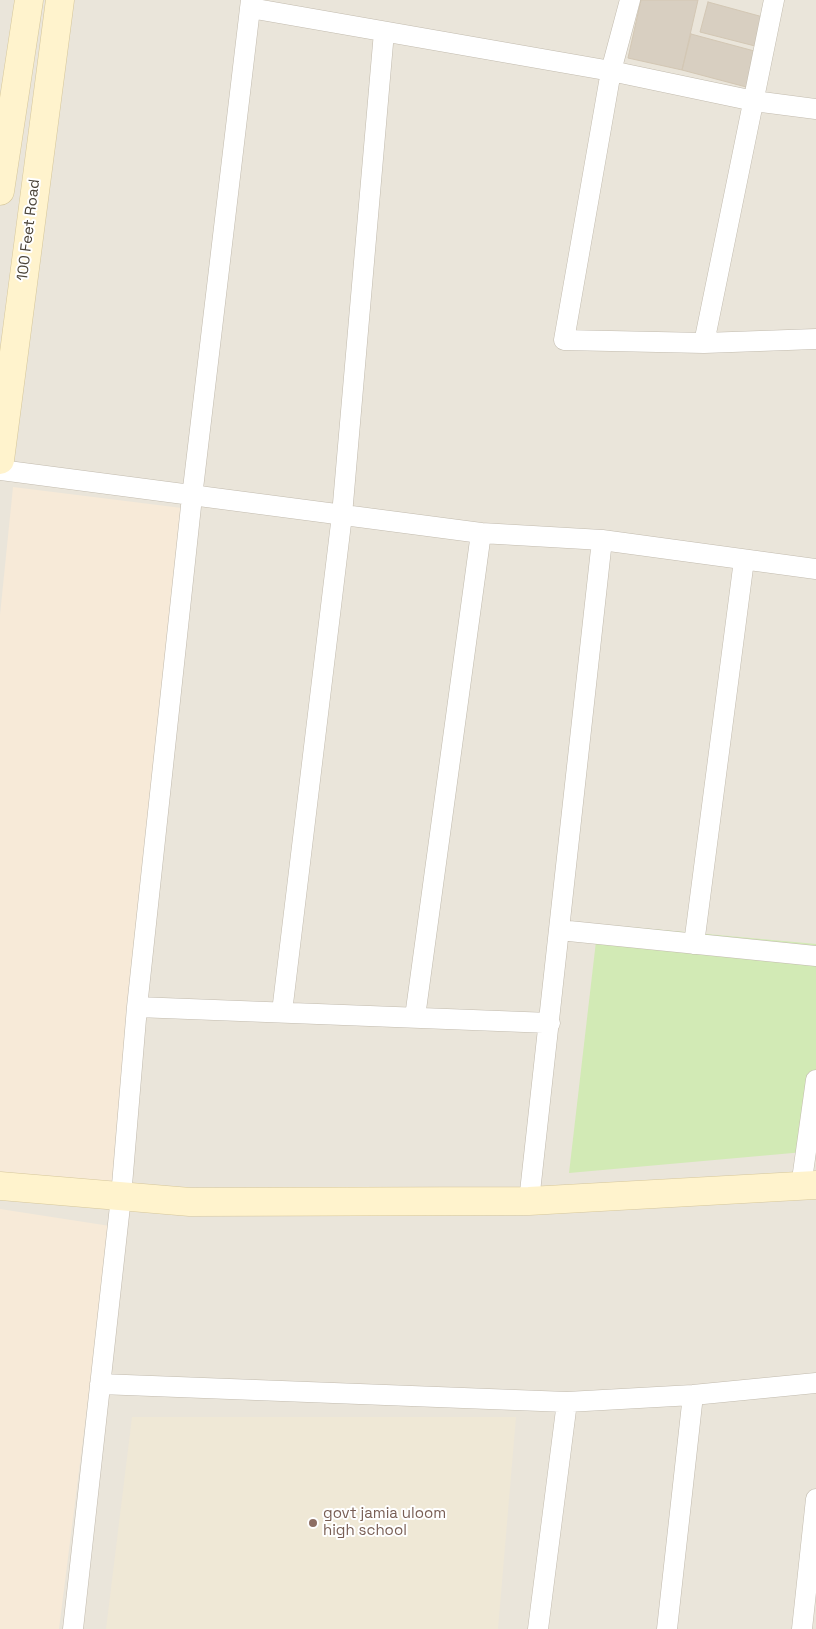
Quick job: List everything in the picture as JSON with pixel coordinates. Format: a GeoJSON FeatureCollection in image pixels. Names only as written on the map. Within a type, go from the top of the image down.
{"type":"FeatureCollection","features":[{"type":"Feature","properties":{"kind":"main road"},"geometry":{"type":"LineString","coordinates":[[0,192],[29,0]]}},
{"type":"Feature","properties":{"kind":"main road","name":"100 Feet Road"},"geometry":{"type":"LineString","coordinates":[[0,460],[60,0]]}},
{"type":"Feature","properties":{"kind":"main road"},"geometry":{"type":"LineString","coordinates":[[0,1186],[190,1202],[529,1201],[808,1186]]}},
{"type":"Feature","properties":{"kind":"street"},"geometry":{"type":"LineString","coordinates":[[630,0],[611,71],[564,340],[704,343],[816,339]]}},
{"type":"Feature","properties":{"kind":"street"},"geometry":{"type":"LineString","coordinates":[[704,343],[774,0]]}},
{"type":"Feature","properties":{"kind":"street"},"geometry":{"type":"LineString","coordinates":[[73,1629],[121,1197],[137,1007],[192,497],[250,4],[384,32],[611,71],[754,100],[816,108]]}},
{"type":"Feature","properties":{"kind":"street"},"geometry":{"type":"LineString","coordinates":[[282,1012],[342,515],[384,32]]}},
{"type":"Feature","properties":{"kind":"street"},"geometry":{"type":"LineString","coordinates":[[0,470],[481,534],[602,540],[816,569]]}},
{"type":"Feature","properties":{"kind":"street"},"geometry":{"type":"LineString","coordinates":[[414,1017],[481,534]]}},
{"type":"Feature","properties":{"kind":"street"},"geometry":{"type":"LineString","coordinates":[[529,1201],[602,540]]}},
{"type":"Feature","properties":{"kind":"street"},"geometry":{"type":"LineString","coordinates":[[694,944],[744,560]]}},
{"type":"Feature","properties":{"kind":"street"},"geometry":{"type":"LineString","coordinates":[[559,930],[816,956]]}},
{"type":"Feature","properties":{"kind":"street"},"geometry":{"type":"LineString","coordinates":[[137,1007],[550,1023]]}},
{"type":"Feature","properties":{"kind":"street"},"geometry":{"type":"LineString","coordinates":[[808,1186],[816,1080]]}},
{"type":"Feature","properties":{"kind":"street"},"geometry":{"type":"LineString","coordinates":[[100,1384],[567,1402],[693,1395],[816,1383]]}},
{"type":"Feature","properties":{"kind":"street"},"geometry":{"type":"LineString","coordinates":[[667,1629],[693,1395]]}},
{"type":"Feature","properties":{"kind":"street"},"geometry":{"type":"LineString","coordinates":[[538,1629],[567,1402]]}},
{"type":"Feature","properties":{"kind":"street"},"geometry":{"type":"LineString","coordinates":[[802,1629],[816,1499]]}},
{"type":"Feature","properties":{"kind":"shaded area"},"geometry":{"type":"Polygon","coordinates":[[[0,0],[816,0],[816,1629],[0,1629],[0,0]]]}},
{"type":"Feature","properties":{"kind":"shaded area"},"geometry":{"type":"Polygon","coordinates":[[[13,487],[182,508],[118,1189],[0,1174],[0,615],[13,487]]]}},
{"type":"Feature","properties":{"kind":"shaded area"},"geometry":{"type":"Polygon","coordinates":[[[0,1209],[110,1226],[59,1629],[0,1629],[0,1209]]]}},
{"type":"Feature","properties":{"kind":"shaded area","name":"govt jamia uloom high school"},"geometry":{"type":"Polygon","coordinates":[[[132,1417],[516,1417],[498,1629],[106,1629],[132,1417]]]}},
{"type":"Feature","properties":{"kind":"green space"},"geometry":{"type":"Polygon","coordinates":[[[598,924],[816,944],[816,1075],[804,1152],[569,1173],[598,924]]]}},
{"type":"Feature","properties":{"kind":"building"},"geometry":{"type":"Polygon","coordinates":[[[641,0],[698,0],[682,70],[628,58],[641,0]]]}},
{"type":"Feature","properties":{"kind":"building"},"geometry":{"type":"Polygon","coordinates":[[[708,2],[763,17],[755,46],[700,32],[708,2]]]}},
{"type":"Feature","properties":{"kind":"building"},"geometry":{"type":"Polygon","coordinates":[[[691,34],[758,52],[750,88],[682,70],[691,34]]]}},
{"type":"Feature","properties":{"kind":"place","name":"govt jamia uloom high school"},"geometry":{"type":"Point","coordinates":[313,1523]}}]}
